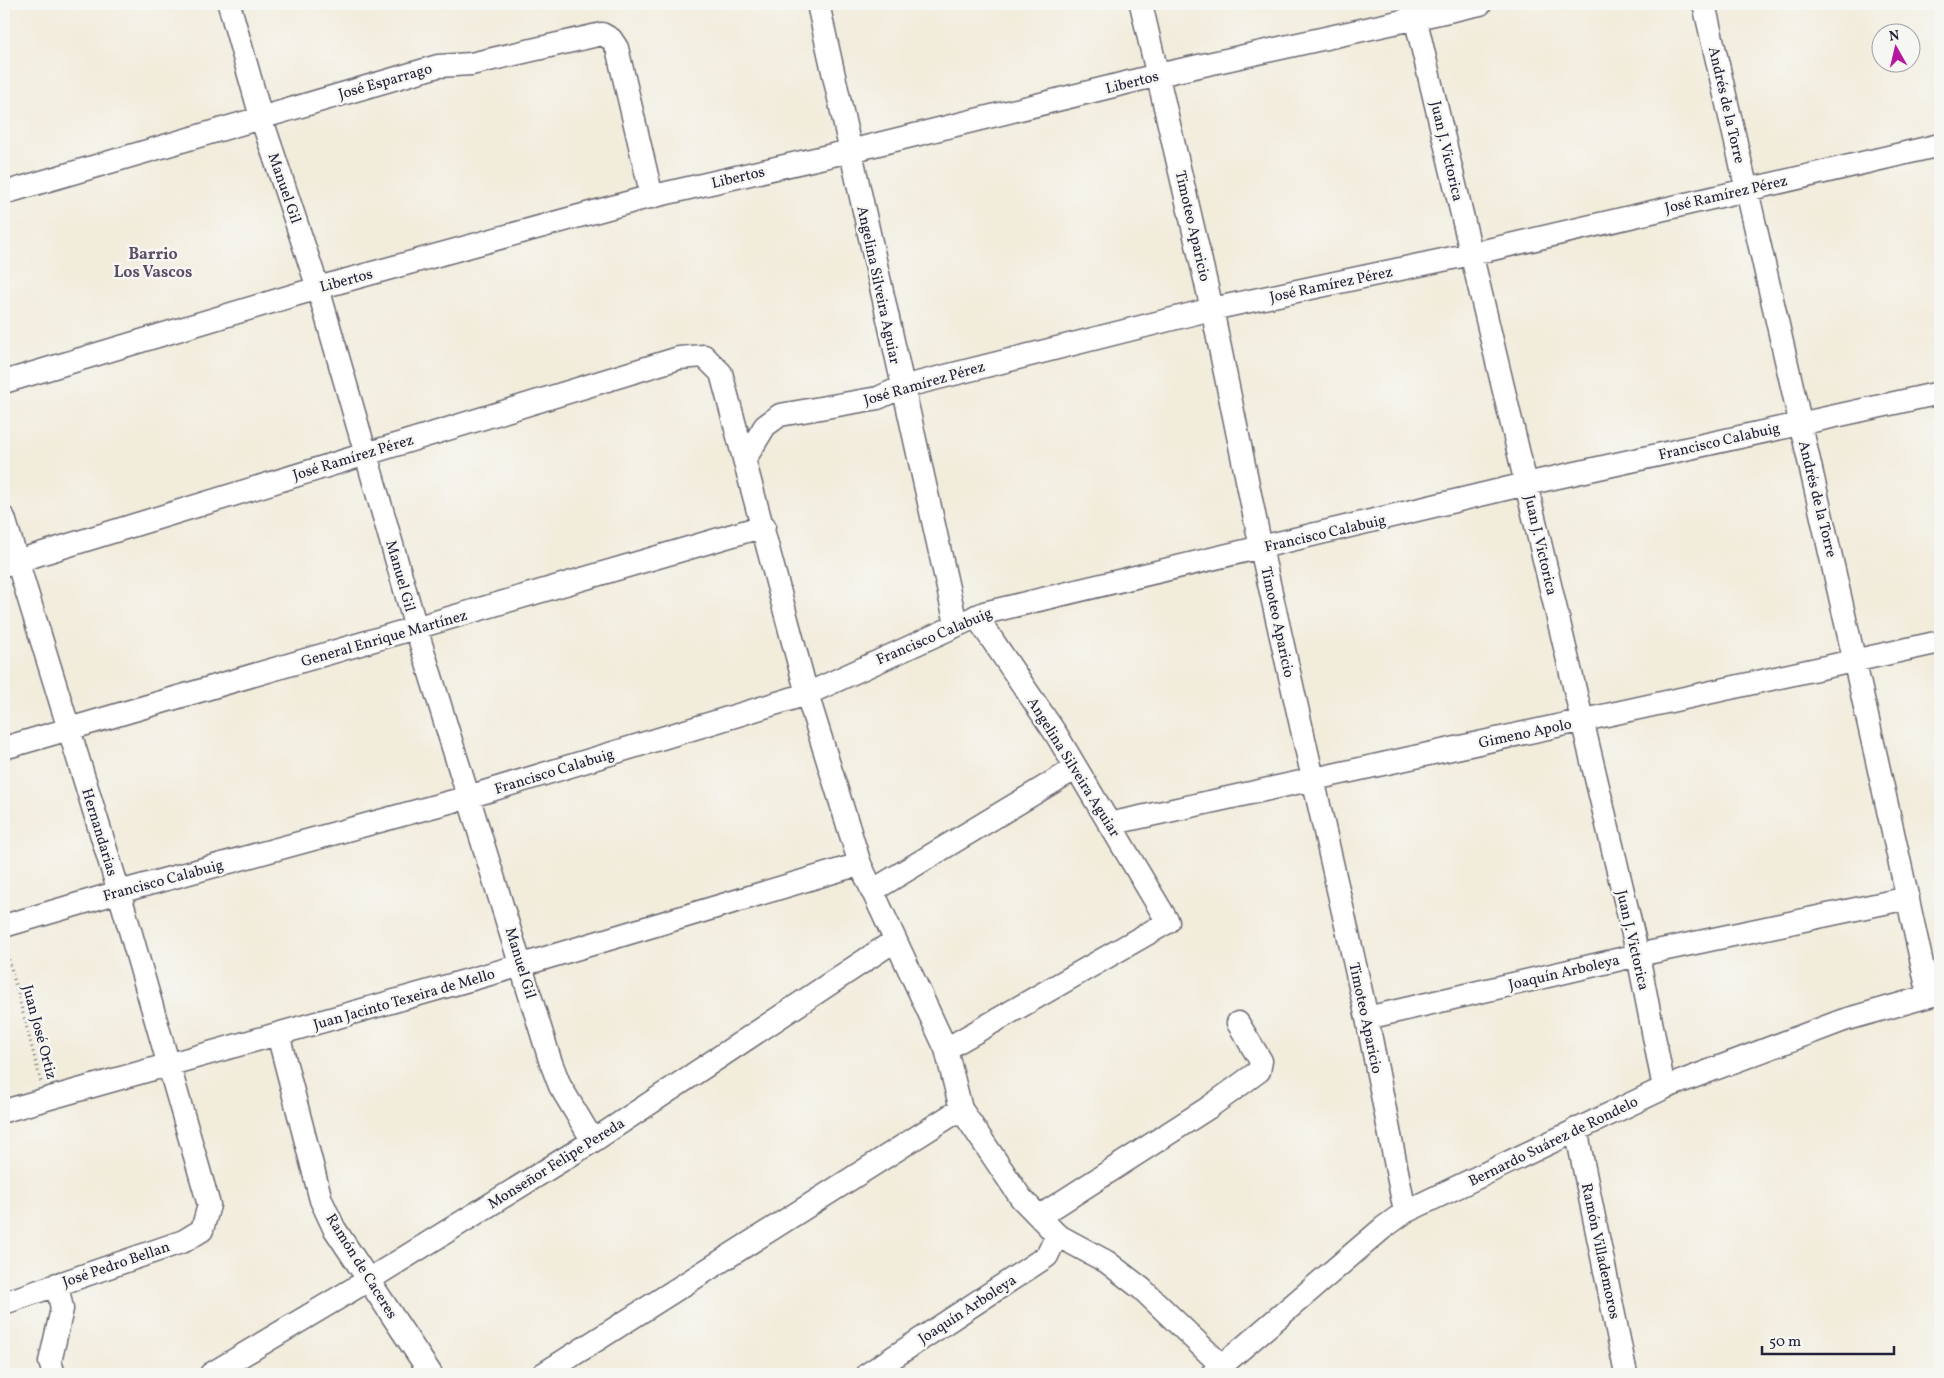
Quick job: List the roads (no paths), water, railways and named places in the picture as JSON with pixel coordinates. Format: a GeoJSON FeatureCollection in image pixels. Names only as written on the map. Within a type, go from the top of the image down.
{"type":"FeatureCollection","features":[{"type":"Feature","properties":{"kind":"street","name":"Manuel Gil"},"geometry":{"type":"LineString","coordinates":[[228,4],[261,117],[318,288],[416,628],[560,1086],[593,1140]]}},
{"type":"Feature","properties":{"kind":"street","name":"Angelina Silveira Aguiar"},"geometry":{"type":"LineString","coordinates":[[818,4],[902,387],[966,620],[1056,734],[1168,922],[946,1049]]}},
{"type":"Feature","properties":{"kind":"street","name":"Timoteo Aparicio"},"geometry":{"type":"LineString","coordinates":[[1141,4],[1212,309],[1261,548],[1367,1018],[1405,1212]]}},
{"type":"Feature","properties":{"kind":"street","name":"Libertos"},"geometry":{"type":"LineString","coordinates":[[4,382],[318,288],[652,196],[850,151],[1414,11],[1480,4]]}},
{"type":"Feature","properties":{"kind":"street","name":"Andrés de la Torre"},"geometry":{"type":"LineString","coordinates":[[1704,4],[1799,424],[1856,659],[1908,898],[1935,994]]}},
{"type":"Feature","properties":{"kind":"street","name":"Juan J. Victorica"},"geometry":{"type":"LineString","coordinates":[[1414,11],[1638,955],[1664,1088]]}},
{"type":"Feature","properties":{"kind":"street","name":"José Esparrago"},"geometry":{"type":"LineString","coordinates":[[4,193],[438,66],[471,64],[602,34],[611,38],[617,48],[652,196]]}},
{"type":"Feature","properties":{"kind":"street","name":"José Ramírez Pérez"},"geometry":{"type":"LineString","coordinates":[[745,459],[765,426],[780,414],[878,398],[902,387],[1212,309],[1471,254],[1747,188],[1940,145]]}},
{"type":"Feature","properties":{"kind":"street","name":"José Ramírez Pérez"},"geometry":{"type":"LineString","coordinates":[[10,563],[679,358],[704,356],[721,372],[745,459]]}},
{"type":"Feature","properties":{"kind":"street","name":"Francisco Calabuig"},"geometry":{"type":"LineString","coordinates":[[4,926],[119,892],[468,797],[807,694],[966,620],[1526,484],[1940,393]]}},
{"type":"Feature","properties":{"kind":"street"},"geometry":{"type":"LineString","coordinates":[[745,459],[807,694],[860,864],[894,941],[946,1049],[961,1109],[1021,1198],[1057,1236],[1107,1262],[1142,1289],[1216,1372]]}},
{"type":"Feature","properties":{"kind":"street","name":"Hernandarias"},"geometry":{"type":"LineString","coordinates":[[4,518],[10,563],[69,730],[119,892],[209,1205]]}},
{"type":"Feature","properties":{"kind":"street","name":"General Enrique Martínez"},"geometry":{"type":"LineString","coordinates":[[4,748],[764,526]]}},
{"type":"Feature","properties":{"kind":"street","name":"Gimeno Apolo"},"geometry":{"type":"LineString","coordinates":[[1109,824],[1940,642]]}},
{"type":"Feature","properties":{"kind":"street"},"geometry":{"type":"LineString","coordinates":[[872,891],[1076,768]]}},
{"type":"Feature","properties":{"kind":"street","name":"Juan Jacinto Texeira de Mello"},"geometry":{"type":"LineString","coordinates":[[4,1112],[169,1063],[522,965],[860,864]]}},
{"type":"Feature","properties":{"kind":"street","name":"Joaquín Arboleya"},"geometry":{"type":"LineString","coordinates":[[1367,1018],[1638,955],[1908,898]]}},
{"type":"Feature","properties":{"kind":"street","name":"Monseñor Felipe Pereda"},"geometry":{"type":"LineString","coordinates":[[211,1374],[370,1279],[593,1140],[894,941]]}},
{"type":"Feature","properties":{"kind":"street","name":"Bernardo Suárez de Rondelo"},"geometry":{"type":"LineString","coordinates":[[1216,1372],[1383,1228],[1405,1212],[1576,1128],[1664,1088],[1844,1020],[1935,994]]}},
{"type":"Feature","properties":{"kind":"street"},"geometry":{"type":"LineString","coordinates":[[1040,1216],[1208,1108],[1259,1071],[1261,1061],[1238,1023]]}},
{"type":"Feature","properties":{"kind":"street","name":"Ramón de Caceres"},"geometry":{"type":"LineString","coordinates":[[278,1034],[321,1200],[334,1228],[370,1279],[431,1374]]}},
{"type":"Feature","properties":{"kind":"street"},"geometry":{"type":"LineString","coordinates":[[543,1374],[961,1109]]}},
{"type":"Feature","properties":{"kind":"street","name":"Ramón Villademoros"},"geometry":{"type":"LineString","coordinates":[[1576,1128],[1626,1374]]}},
{"type":"Feature","properties":{"kind":"street","name":"José Pedro Bellan"},"geometry":{"type":"LineString","coordinates":[[4,1303],[184,1242],[202,1230],[209,1205]]}},
{"type":"Feature","properties":{"kind":"street","name":"Joaquín Arboleya"},"geometry":{"type":"LineString","coordinates":[[868,1374],[1047,1256],[1057,1236]]}},
{"type":"Feature","properties":{"kind":"street"},"geometry":{"type":"LineString","coordinates":[[54,1374],[50,1362],[62,1309],[57,1284]]}},
{"type":"Feature","properties":{"kind":"district","name":"Barrio Los Vascos"},"geometry":{"type":"Point","coordinates":[153,262]}}]}
